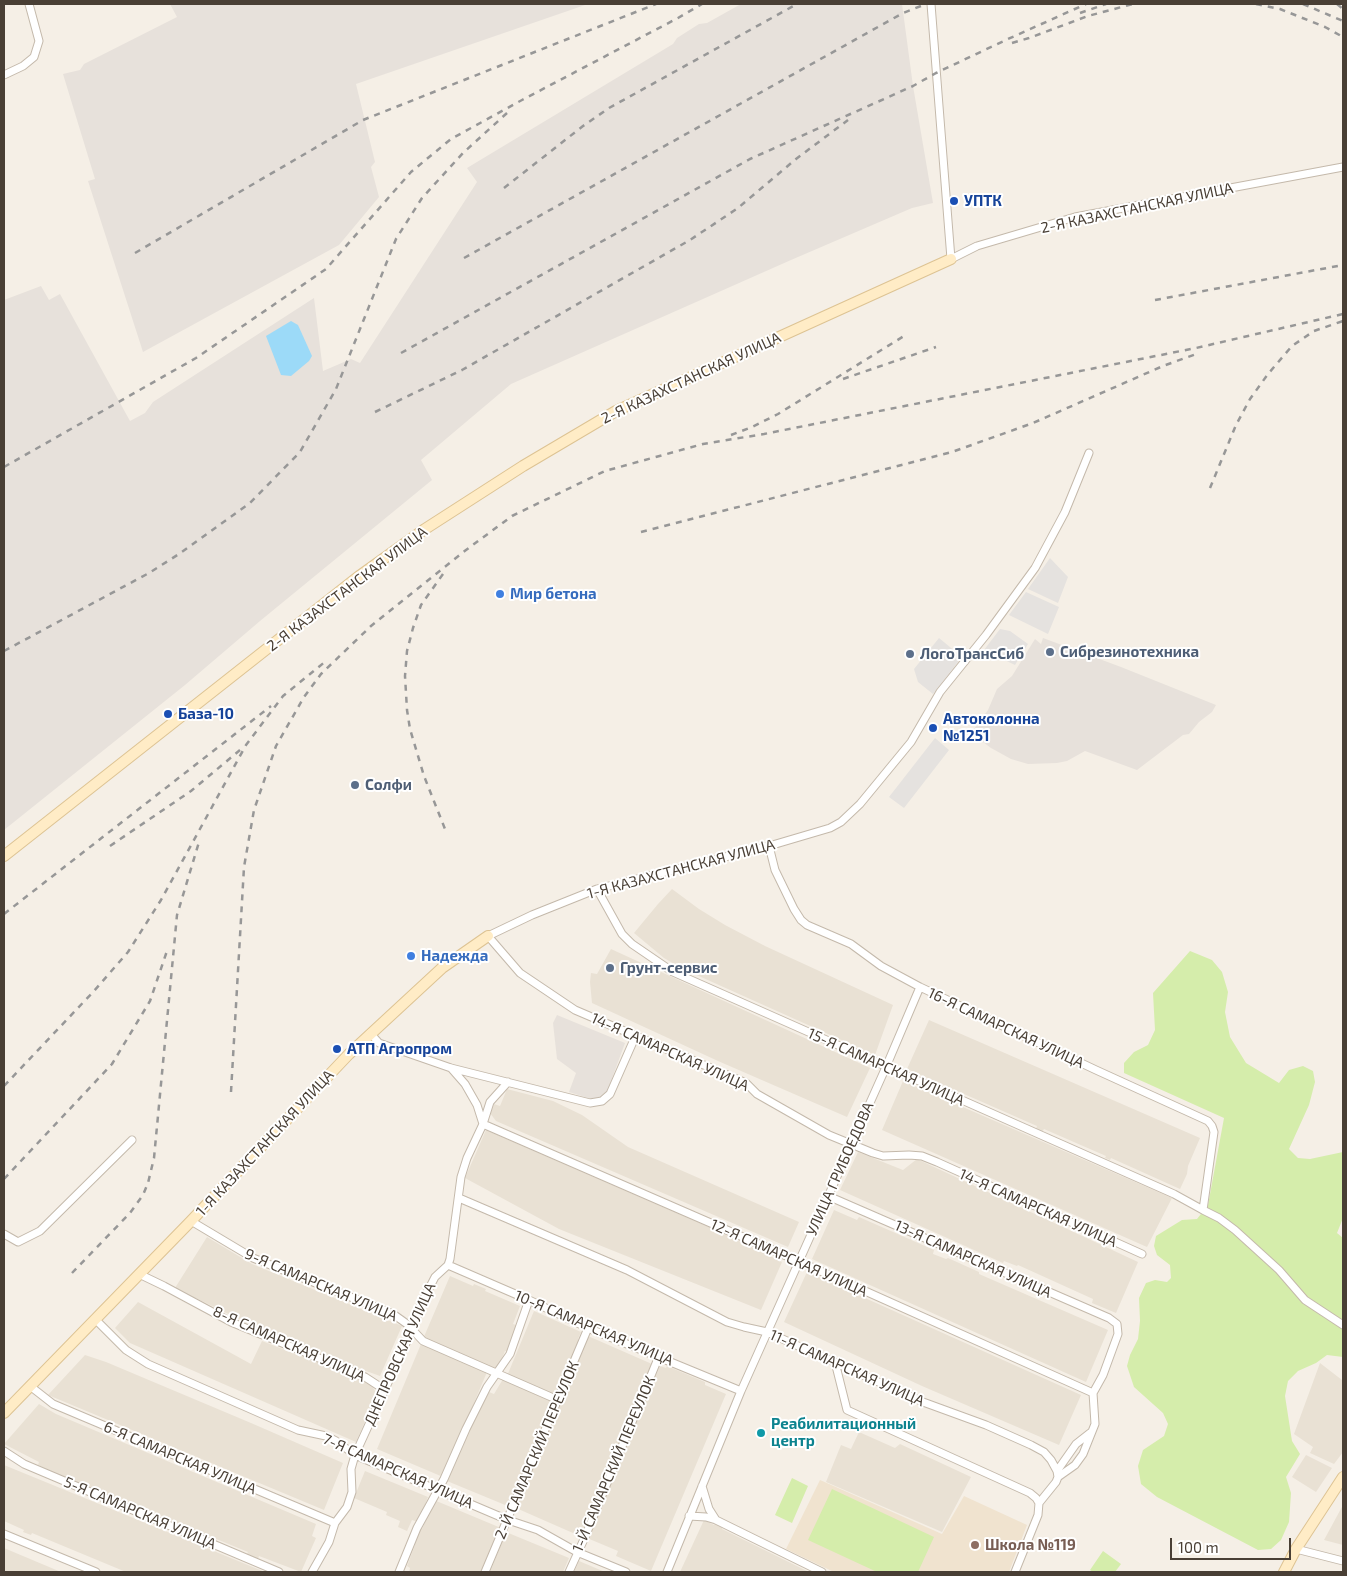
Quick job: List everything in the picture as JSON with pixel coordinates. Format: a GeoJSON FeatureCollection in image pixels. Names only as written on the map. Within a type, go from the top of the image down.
{"type":"FeatureCollection","features":[{"type":"Feature","properties":{"kind":"street"},"geometry":{"type":"LineString","coordinates":[[4,75],[23,66],[34,57],[39,41],[29,4]]}},
{"type":"Feature","properties":{"kind":"street"},"geometry":{"type":"LineString","coordinates":[[931,4],[951,259]]}},
{"type":"Feature","properties":{"kind":"street","name":"2-Я КАЗАХСТАНСКАЯ УЛИЦА"},"geometry":{"type":"LineString","coordinates":[[4,856],[358,577],[425,529],[523,466],[616,410],[978,246],[1074,218],[1343,167]]}},
{"type":"Feature","properties":{"kind":"street","name":"1-Я КАЗАХСТАНСКАЯ УЛИЦА"},"geometry":{"type":"LineString","coordinates":[[4,1413],[96,1320],[370,1033],[442,968],[488,936],[532,915],[598,889],[769,846],[830,828],[841,822],[860,804],[911,742],[940,692],[986,635],[1035,568],[1065,512],[1089,452]]}},
{"type":"Feature","properties":{"kind":"street","name":"16-Я САМАРСКАЯ УЛИЦА"},"geometry":{"type":"LineString","coordinates":[[769,846],[775,870],[794,909],[801,920],[807,925],[851,944],[881,966],[920,986],[1208,1121],[1214,1132],[1203,1210]]}},
{"type":"Feature","properties":{"kind":"street","name":"15-Я САМАРСКАЯ УЛИЦА"},"geometry":{"type":"LineString","coordinates":[[598,889],[622,934],[632,944],[673,972],[1174,1194],[1219,1218],[1235,1230],[1280,1270],[1305,1300],[1343,1325]]}},
{"type":"Feature","properties":{"kind":"street","name":"14-Я САМАРСКАЯ УЛИЦА"},"geometry":{"type":"LineString","coordinates":[[488,936],[520,974],[575,1010],[746,1083],[757,1094],[829,1135],[884,1156],[916,1156],[937,1162],[1142,1254]]}},
{"type":"Feature","properties":{"kind":"street","name":"УЛИЦА ГРИБОЕДОВА"},"geometry":{"type":"LineString","coordinates":[[667,1572],[741,1391],[886,1067],[920,986]]}},
{"type":"Feature","properties":{"kind":"street"},"geometry":{"type":"LineString","coordinates":[[370,1033],[379,1043],[451,1068],[590,1103],[602,1102],[610,1094],[636,1035]]}},
{"type":"Feature","properties":{"kind":"street"},"geometry":{"type":"LineString","coordinates":[[451,1068],[465,1084],[477,1104],[483,1124]]}},
{"type":"Feature","properties":{"kind":"street","name":"ДНЕПРОВСКАЯ УЛИЦА"},"geometry":{"type":"LineString","coordinates":[[312,1572],[329,1542],[335,1523],[347,1507],[352,1492],[351,1469],[355,1455],[412,1330],[422,1302],[435,1277],[448,1265],[452,1252],[461,1177],[466,1158],[483,1124],[490,1102],[508,1082]]}},
{"type":"Feature","properties":{"kind":"street","name":"12-Я САМАРСКАЯ УЛИЦА"},"geometry":{"type":"LineString","coordinates":[[483,1124],[1093,1394]]}},
{"type":"Feature","properties":{"kind":"street"},"geometry":{"type":"LineString","coordinates":[[4,1234],[18,1242],[40,1231],[132,1140]]}},
{"type":"Feature","properties":{"kind":"street","name":"13-Я САМАРСКАЯ УЛИЦА"},"geometry":{"type":"LineString","coordinates":[[828,1196],[1100,1314],[1117,1324],[1118,1334],[1103,1375],[1093,1394]]}},
{"type":"Feature","properties":{"kind":"street","name":"11-Я САМАРСКАЯ УЛИЦА"},"geometry":{"type":"LineString","coordinates":[[458,1198],[628,1270],[727,1322],[767,1332],[923,1402],[986,1425],[1031,1445],[1048,1456],[1058,1474]]}},
{"type":"Feature","properties":{"kind":"street","name":"9-Я САМАРСКАЯ УЛИЦА"},"geometry":{"type":"LineString","coordinates":[[191,1221],[252,1258],[394,1314],[408,1324],[423,1341],[558,1400]]}},
{"type":"Feature","properties":{"kind":"street","name":"10-Я САМАРСКАЯ УЛИЦА"},"geometry":{"type":"LineString","coordinates":[[448,1265],[588,1328],[741,1391]]}},
{"type":"Feature","properties":{"kind":"street","name":"8-Я САМАРСКАЯ УЛИЦА"},"geometry":{"type":"LineString","coordinates":[[139,1274],[231,1322],[365,1376],[385,1390]]}},
{"type":"Feature","properties":{"kind":"street"},"geometry":{"type":"LineString","coordinates":[[399,1572],[417,1528],[438,1490],[487,1388],[510,1354],[529,1300]]}},
{"type":"Feature","properties":{"kind":"street","name":"7-Я САМАРСКАЯ УЛИЦА"},"geometry":{"type":"LineString","coordinates":[[96,1320],[126,1350],[137,1358],[298,1430],[326,1436],[355,1455],[508,1520],[538,1530],[577,1552],[626,1572]]}},
{"type":"Feature","properties":{"kind":"street","name":"2-Й САМАРСКИЙ ПЕРЕУЛОК"},"geometry":{"type":"LineString","coordinates":[[486,1572],[588,1328]]}},
{"type":"Feature","properties":{"kind":"street","name":"1-Й САМАРСКИЙ ПЕРЕУЛОК"},"geometry":{"type":"LineString","coordinates":[[569,1572],[659,1356]]}},
{"type":"Feature","properties":{"kind":"street"},"geometry":{"type":"LineString","coordinates":[[835,1362],[847,1410],[1030,1493],[1039,1503]]}},
{"type":"Feature","properties":{"kind":"street","name":"6-Я САМАРСКАЯ УЛИЦА"},"geometry":{"type":"LineString","coordinates":[[30,1386],[53,1404],[335,1523]]}},
{"type":"Feature","properties":{"kind":"street"},"geometry":{"type":"LineString","coordinates":[[1058,1474],[1075,1465],[1083,1454],[1092,1432],[1095,1417],[1093,1394]]}},
{"type":"Feature","properties":{"kind":"street"},"geometry":{"type":"LineString","coordinates":[[1015,1572],[1038,1515],[1039,1503],[1056,1482],[1058,1474],[1076,1444],[1092,1432]]}},
{"type":"Feature","properties":{"kind":"street","name":"5-Я САМАРСКАЯ УЛИЦА"},"geometry":{"type":"LineString","coordinates":[[4,1451],[24,1464],[279,1572]]}},
{"type":"Feature","properties":{"kind":"street"},"geometry":{"type":"LineString","coordinates":[[1284,1572],[1296,1549],[1343,1477]]}},
{"type":"Feature","properties":{"kind":"street"},"geometry":{"type":"LineString","coordinates":[[702,1485],[707,1503],[716,1520]]}},
{"type":"Feature","properties":{"kind":"street"},"geometry":{"type":"LineString","coordinates":[[689,1516],[706,1517],[716,1520],[822,1572]]}},
{"type":"Feature","properties":{"kind":"street"},"geometry":{"type":"LineString","coordinates":[[4,1534],[96,1572]]}},
{"type":"Feature","properties":{"kind":"street"},"geometry":{"type":"LineString","coordinates":[[1296,1549],[1343,1562]]}},
{"type":"Feature","properties":{"kind":"shaded area"},"geometry":{"type":"Polygon","coordinates":[[[170,4],[588,4],[356,84],[375,162],[371,167],[379,197],[339,245],[143,352],[88,181],[95,179],[63,74],[80,70],[84,64],[177,17],[170,4]]]}},
{"type":"Feature","properties":{"kind":"shaded area"},"geometry":{"type":"Polygon","coordinates":[[[741,4],[902,4],[913,86],[933,203],[912,208],[511,384],[421,460],[432,480],[185,685],[4,830],[4,300],[41,286],[49,300],[60,294],[130,421],[145,413],[153,402],[314,298],[323,371],[351,359],[360,363],[477,182],[467,168],[673,44],[677,38],[699,24],[707,23],[741,4]]]}},
{"type":"Feature","properties":{"kind":"shaded area"},"geometry":{"type":"Polygon","coordinates":[[[1050,558],[1068,577],[1058,603],[1028,589],[1050,558]]]}},
{"type":"Feature","properties":{"kind":"shaded area"},"geometry":{"type":"Polygon","coordinates":[[[1026,592],[1059,607],[1048,634],[1009,615],[1026,592]]]}},
{"type":"Feature","properties":{"kind":"shaded area"},"geometry":{"type":"Polygon","coordinates":[[[1000,629],[1010,631],[1028,644],[1015,665],[984,650],[1000,629]]]}},
{"type":"Feature","properties":{"kind":"shaded area"},"geometry":{"type":"Polygon","coordinates":[[[939,638],[962,657],[933,694],[918,682],[914,669],[939,638]]]}},
{"type":"Feature","properties":{"kind":"shaded area"},"geometry":{"type":"Polygon","coordinates":[[[1043,638],[1216,705],[1212,712],[1199,722],[1189,734],[1183,735],[1137,770],[1085,751],[1067,761],[1057,763],[1028,764],[1011,759],[991,748],[971,733],[988,710],[997,689],[1012,676],[1035,639],[1041,644],[1043,638]]]}},
{"type":"Feature","properties":{"kind":"shaded area"},"geometry":{"type":"Polygon","coordinates":[[[935,738],[949,750],[904,808],[889,797],[935,738]]]}},
{"type":"Feature","properties":{"kind":"shaded area"},"geometry":{"type":"Polygon","coordinates":[[[672,889],[725,925],[765,946],[893,1005],[875,1055],[681,968],[664,958],[634,933],[672,889]]]}},
{"type":"Feature","properties":{"kind":"shaded area"},"geometry":{"type":"Polygon","coordinates":[[[611,949],[870,1068],[847,1117],[718,1061],[592,1003],[591,973],[597,974],[611,949]]]}},
{"type":"Feature","properties":{"kind":"shaded area"},"geometry":{"type":"Polygon","coordinates":[[[557,1015],[625,1043],[607,1092],[601,1098],[591,1099],[569,1092],[576,1073],[557,1059],[553,1023],[557,1015]]]}},
{"type":"Feature","properties":{"kind":"shaded area"},"geometry":{"type":"Polygon","coordinates":[[[929,1020],[1200,1138],[1180,1189],[1111,1158],[1110,1160],[1105,1158],[1106,1156],[1044,1129],[1042,1132],[1036,1129],[1037,1126],[907,1069],[929,1020]]]}},
{"type":"Feature","properties":{"kind":"shaded area"},"geometry":{"type":"Polygon","coordinates":[[[903,1081],[1172,1198],[1147,1247],[882,1130],[903,1081]]]}},
{"type":"Feature","properties":{"kind":"shaded area"},"geometry":{"type":"Polygon","coordinates":[[[507,1089],[553,1101],[582,1115],[628,1147],[799,1222],[788,1247],[496,1121],[490,1113],[494,1104],[500,1106],[507,1089]]]}},
{"type":"Feature","properties":{"kind":"shaded area"},"geometry":{"type":"Polygon","coordinates":[[[486,1130],[718,1231],[782,1262],[761,1310],[559,1229],[465,1178],[486,1130]]]}},
{"type":"Feature","properties":{"kind":"shaded area"},"geometry":{"type":"Polygon","coordinates":[[[858,1152],[903,1170],[917,1159],[1138,1262],[1116,1313],[1092,1303],[1093,1299],[1018,1265],[1004,1261],[1003,1263],[840,1190],[858,1152]]]}},
{"type":"Feature","properties":{"kind":"shaded area"},"geometry":{"type":"Polygon","coordinates":[[[834,1210],[857,1220],[859,1217],[934,1250],[933,1254],[948,1258],[979,1272],[979,1274],[1108,1330],[1086,1382],[812,1259],[834,1210]]]}},
{"type":"Feature","properties":{"kind":"shaded area"},"geometry":{"type":"Polygon","coordinates":[[[207,1237],[252,1264],[402,1326],[380,1376],[286,1342],[175,1288],[207,1237]]]}},
{"type":"Feature","properties":{"kind":"shaded area"},"geometry":{"type":"Polygon","coordinates":[[[807,1272],[1081,1395],[1059,1445],[922,1386],[784,1322],[807,1272]]]}},
{"type":"Feature","properties":{"kind":"shaded area"},"geometry":{"type":"Polygon","coordinates":[[[450,1276],[473,1286],[474,1284],[486,1289],[485,1291],[520,1306],[513,1324],[516,1325],[514,1331],[517,1332],[508,1352],[505,1351],[497,1370],[423,1339],[450,1276]]]}},
{"type":"Feature","properties":{"kind":"shaded area"},"geometry":{"type":"Polygon","coordinates":[[[138,1302],[251,1364],[262,1341],[370,1383],[377,1394],[356,1442],[130,1343],[115,1328],[138,1302]]]}},
{"type":"Feature","properties":{"kind":"shaded area"},"geometry":{"type":"Polygon","coordinates":[[[534,1311],[581,1332],[569,1370],[566,1369],[554,1396],[507,1376],[534,1311]]]}},
{"type":"Feature","properties":{"kind":"shaded area"},"geometry":{"type":"Polygon","coordinates":[[[588,1336],[652,1364],[582,1537],[516,1508],[588,1336]]]}},
{"type":"Feature","properties":{"kind":"shaded area"},"geometry":{"type":"Polygon","coordinates":[[[421,1344],[487,1372],[443,1477],[377,1449],[421,1344]]]}},
{"type":"Feature","properties":{"kind":"shaded area"},"geometry":{"type":"Polygon","coordinates":[[[85,1355],[106,1362],[343,1463],[324,1510],[48,1395],[85,1355]]]}},
{"type":"Feature","properties":{"kind":"shaded area"},"geometry":{"type":"Polygon","coordinates":[[[1320,1363],[1343,1380],[1343,1452],[1334,1464],[1310,1453],[1313,1447],[1294,1434],[1320,1363]]]}},
{"type":"Feature","properties":{"kind":"shaded area"},"geometry":{"type":"Polygon","coordinates":[[[660,1366],[666,1368],[667,1366],[705,1382],[705,1385],[726,1394],[651,1571],[616,1556],[618,1551],[587,1538],[660,1366]]]}},
{"type":"Feature","properties":{"kind":"shaded area"},"geometry":{"type":"Polygon","coordinates":[[[503,1379],[554,1401],[510,1507],[447,1481],[465,1438],[489,1392],[494,1394],[503,1379]]]}},
{"type":"Feature","properties":{"kind":"shaded area"},"geometry":{"type":"Polygon","coordinates":[[[39,1404],[56,1414],[316,1524],[312,1536],[316,1538],[301,1572],[259,1556],[258,1559],[247,1554],[248,1552],[53,1472],[38,1465],[39,1462],[4,1444],[39,1404]]]}},
{"type":"Feature","properties":{"kind":"shaded area"},"geometry":{"type":"Polygon","coordinates":[[[859,1432],[895,1448],[900,1444],[971,1477],[942,1532],[826,1482],[841,1445],[851,1449],[859,1432]]]}},
{"type":"Feature","properties":{"kind":"shaded area"},"geometry":{"type":"Polygon","coordinates":[[[1306,1455],[1332,1468],[1316,1492],[1292,1477],[1306,1455]]]}},
{"type":"Feature","properties":{"kind":"shaded area"},"geometry":{"type":"Polygon","coordinates":[[[4,1465],[265,1572],[126,1572],[32,1533],[31,1535],[23,1532],[24,1530],[4,1521],[4,1465]]]}},
{"type":"Feature","properties":{"kind":"shaded area"},"geometry":{"type":"Polygon","coordinates":[[[365,1471],[428,1497],[418,1522],[412,1520],[407,1531],[398,1527],[400,1521],[386,1515],[387,1512],[354,1498],[365,1471]]]}},
{"type":"Feature","properties":{"kind":"shaded area"},"geometry":{"type":"Polygon","coordinates":[[[820,1480],[942,1534],[964,1496],[1027,1525],[1009,1572],[834,1572],[786,1549],[820,1480]]]}},
{"type":"Feature","properties":{"kind":"shaded area"},"geometry":{"type":"Polygon","coordinates":[[[434,1500],[501,1528],[486,1565],[484,1564],[481,1572],[409,1572],[410,1568],[407,1566],[415,1545],[412,1544],[418,1527],[422,1529],[434,1500]]]}},
{"type":"Feature","properties":{"kind":"shaded area"},"geometry":{"type":"Polygon","coordinates":[[[1343,1505],[1343,1545],[1324,1540],[1343,1505]]]}},
{"type":"Feature","properties":{"kind":"shaded area"},"geometry":{"type":"Polygon","coordinates":[[[704,1520],[714,1525],[715,1523],[723,1527],[722,1529],[809,1572],[680,1572],[704,1520]]]}},
{"type":"Feature","properties":{"kind":"shaded area"},"geometry":{"type":"Polygon","coordinates":[[[506,1532],[569,1558],[563,1572],[490,1572],[506,1532]]]}},
{"type":"Feature","properties":{"kind":"shaded area"},"geometry":{"type":"Polygon","coordinates":[[[4,1548],[61,1572],[4,1572],[4,1548]]]}},
{"type":"Feature","properties":{"kind":"shaded area"},"geometry":{"type":"Polygon","coordinates":[[[579,1561],[605,1572],[574,1572],[579,1561]]]}},
{"type":"Feature","properties":{"kind":"green space"},"geometry":{"type":"Polygon","coordinates":[[[1190,951],[1212,960],[1222,972],[1228,992],[1225,1012],[1230,1037],[1246,1063],[1279,1083],[1289,1070],[1303,1066],[1313,1071],[1315,1082],[1309,1105],[1289,1149],[1298,1158],[1310,1159],[1343,1152],[1343,1218],[1337,1233],[1343,1238],[1343,1357],[1327,1355],[1316,1363],[1298,1371],[1288,1381],[1285,1396],[1292,1441],[1300,1454],[1286,1477],[1291,1493],[1289,1522],[1281,1540],[1271,1549],[1258,1550],[1157,1497],[1141,1484],[1138,1466],[1143,1450],[1164,1436],[1168,1424],[1163,1413],[1134,1387],[1127,1366],[1138,1339],[1140,1321],[1139,1298],[1146,1283],[1155,1280],[1167,1282],[1171,1278],[1170,1265],[1157,1255],[1154,1246],[1156,1236],[1182,1220],[1197,1219],[1208,1205],[1224,1118],[1124,1073],[1124,1063],[1134,1052],[1148,1045],[1155,1030],[1153,993],[1190,951]]]}},
{"type":"Feature","properties":{"kind":"green space"},"geometry":{"type":"Polygon","coordinates":[[[792,1478],[808,1486],[792,1523],[775,1515],[792,1478]]]}},
{"type":"Feature","properties":{"kind":"green space"},"geometry":{"type":"Polygon","coordinates":[[[832,1489],[934,1537],[918,1572],[877,1572],[808,1540],[832,1489]]]}},
{"type":"Feature","properties":{"kind":"green space"},"geometry":{"type":"Polygon","coordinates":[[[1103,1551],[1121,1564],[1115,1572],[1093,1572],[1090,1570],[1103,1551]]]}},
{"type":"Feature","properties":{"kind":"water"},"geometry":{"type":"Polygon","coordinates":[[[291,321],[298,325],[312,356],[309,361],[291,376],[281,375],[266,336],[291,321]]]}},
{"type":"Feature","properties":{"kind":"railway"},"geometry":{"type":"LineString","coordinates":[[135,253],[363,120],[656,4]]}},
{"type":"Feature","properties":{"kind":"railway"},"geometry":{"type":"LineString","coordinates":[[4,467],[196,358],[326,269],[411,172],[451,139],[702,4]]}},
{"type":"Feature","properties":{"kind":"railway"},"geometry":{"type":"LineString","coordinates":[[504,188],[609,108],[797,4]]}},
{"type":"Feature","properties":{"kind":"railway"},"geometry":{"type":"LineString","coordinates":[[464,258],[903,13],[926,4]]}},
{"type":"Feature","properties":{"kind":"railway"},"geometry":{"type":"LineString","coordinates":[[401,353],[750,159],[913,86],[936,73],[1086,4]]}},
{"type":"Feature","properties":{"kind":"railway"},"geometry":{"type":"LineString","coordinates":[[1080,13],[1106,4]]}},
{"type":"Feature","properties":{"kind":"railway"},"geometry":{"type":"LineString","coordinates":[[1012,43],[1088,16],[1133,4]]}},
{"type":"Feature","properties":{"kind":"railway"},"geometry":{"type":"LineString","coordinates":[[1256,4],[1280,9],[1325,27],[1343,37]]}},
{"type":"Feature","properties":{"kind":"railway"},"geometry":{"type":"LineString","coordinates":[[1303,4],[1343,21]]}},
{"type":"Feature","properties":{"kind":"railway"},"geometry":{"type":"LineString","coordinates":[[1337,4],[1343,9]]}},
{"type":"Feature","properties":{"kind":"railway"},"geometry":{"type":"LineString","coordinates":[[4,651],[149,573],[179,554],[250,503],[300,452],[336,389],[396,239],[422,198],[463,153],[507,113]]}},
{"type":"Feature","properties":{"kind":"railway"},"geometry":{"type":"LineString","coordinates":[[375,412],[462,370],[690,240],[738,208],[796,159],[848,120]]}},
{"type":"Feature","properties":{"kind":"railway"},"geometry":{"type":"LineString","coordinates":[[1155,300],[1343,265]]}},
{"type":"Feature","properties":{"kind":"railway"},"geometry":{"type":"LineString","coordinates":[[231,1092],[244,867],[254,810],[276,746],[304,697],[321,674],[371,626],[512,516],[605,471],[703,444],[764,434],[1196,348],[1343,314]]}},
{"type":"Feature","properties":{"kind":"railway"},"geometry":{"type":"LineString","coordinates":[[1210,488],[1236,425],[1250,399],[1268,374],[1292,346],[1314,331],[1343,321]]}},
{"type":"Feature","properties":{"kind":"railway"},"geometry":{"type":"LineString","coordinates":[[731,435],[778,414],[904,336]]}},
{"type":"Feature","properties":{"kind":"railway"},"geometry":{"type":"LineString","coordinates":[[843,379],[936,347]]}},
{"type":"Feature","properties":{"kind":"railway"},"geometry":{"type":"LineString","coordinates":[[641,532],[952,452],[1033,423],[1163,366],[1199,353]]}},
{"type":"Feature","properties":{"kind":"railway"},"geometry":{"type":"LineString","coordinates":[[443,574],[421,605],[407,651],[405,676],[410,729],[424,776],[445,829]]}},
{"type":"Feature","properties":{"kind":"railway"},"geometry":{"type":"LineString","coordinates":[[4,1086],[94,991],[128,952],[161,900],[246,745],[283,696],[326,661]]}},
{"type":"Feature","properties":{"kind":"railway"},"geometry":{"type":"LineString","coordinates":[[4,914],[271,706]]}},
{"type":"Feature","properties":{"kind":"railway"},"geometry":{"type":"LineString","coordinates":[[110,846],[191,791],[240,750]]}},
{"type":"Feature","properties":{"kind":"railway"},"geometry":{"type":"LineString","coordinates":[[72,1273],[130,1213],[143,1195],[148,1183],[154,1158],[177,915],[199,842]]}},
{"type":"Feature","properties":{"kind":"railway"},"geometry":{"type":"LineString","coordinates":[[4,1179],[112,1064],[150,1001],[168,948]]}},
{"type":"Feature","properties":{"kind":"place","name":"УПТК"},"geometry":{"type":"Point","coordinates":[954,201]}},
{"type":"Feature","properties":{"kind":"place","name":"Мир бетона"},"geometry":{"type":"Point","coordinates":[500,594]}},
{"type":"Feature","properties":{"kind":"place","name":"Сибрезинотехника"},"geometry":{"type":"Point","coordinates":[1050,652]}},
{"type":"Feature","properties":{"kind":"place","name":"ЛогоТрансСиб"},"geometry":{"type":"Point","coordinates":[910,654]}},
{"type":"Feature","properties":{"kind":"place","name":"База-10"},"geometry":{"type":"Point","coordinates":[168,714]}},
{"type":"Feature","properties":{"kind":"place","name":"Автоколонна №1251"},"geometry":{"type":"Point","coordinates":[933,728]}},
{"type":"Feature","properties":{"kind":"place","name":"Солфи"},"geometry":{"type":"Point","coordinates":[355,785]}},
{"type":"Feature","properties":{"kind":"place","name":"Надежда"},"geometry":{"type":"Point","coordinates":[411,956]}},
{"type":"Feature","properties":{"kind":"place","name":"Грунт-сервис"},"geometry":{"type":"Point","coordinates":[610,968]}},
{"type":"Feature","properties":{"kind":"place","name":"АТП Агропром"},"geometry":{"type":"Point","coordinates":[337,1049]}},
{"type":"Feature","properties":{"kind":"place","name":"Реабилитационный центр"},"geometry":{"type":"Point","coordinates":[761,1433]}},
{"type":"Feature","properties":{"kind":"place","name":"Школа №119"},"geometry":{"type":"Point","coordinates":[975,1545]}}]}
